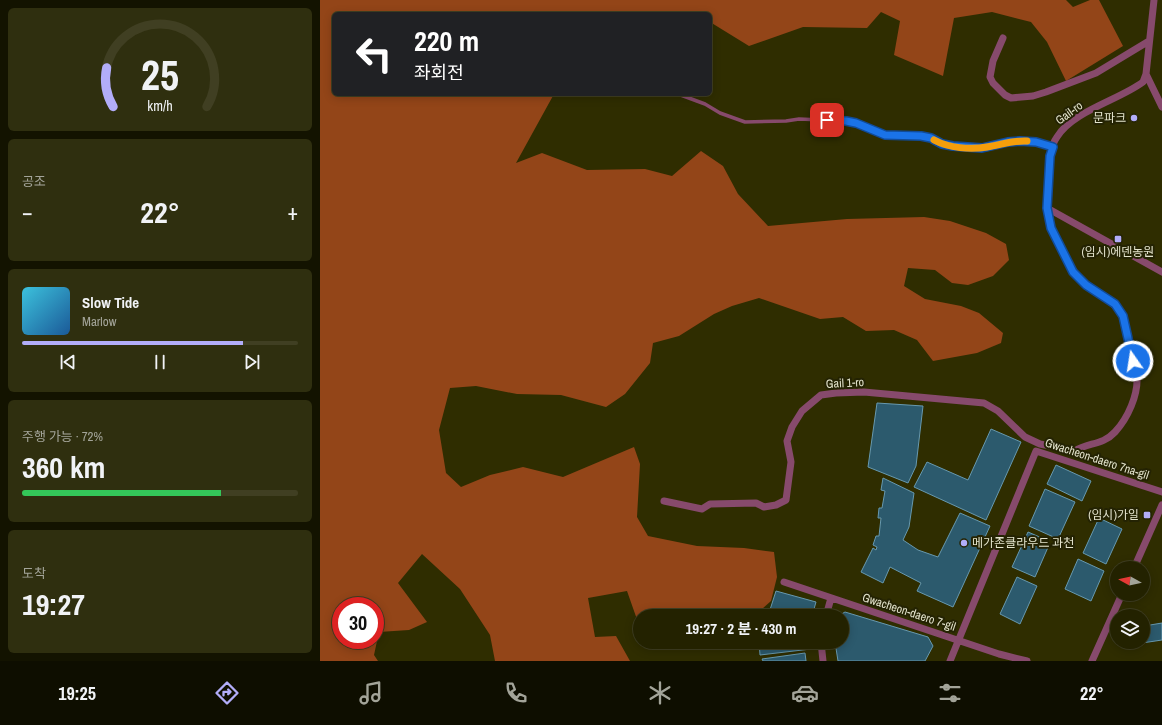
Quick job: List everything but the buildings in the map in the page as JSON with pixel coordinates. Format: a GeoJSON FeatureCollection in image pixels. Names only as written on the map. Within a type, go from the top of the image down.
{"type":"FeatureCollection","features":[{"type":"Feature","properties":{"kind":"street"},"geometry":{"type":"LineString","coordinates":[[1154,0],[1146,74],[1162,107]]}},
{"type":"Feature","properties":{"kind":"street"},"geometry":{"type":"LineString","coordinates":[[1003,38],[993,61],[990,77],[993,83],[1005,95],[1011,98],[1033,96],[1096,72],[1149,41]]}},
{"type":"Feature","properties":{"kind":"street","name":"Gail-ro"},"geometry":{"type":"LineString","coordinates":[[1075,451],[1079,448],[1093,445],[1107,439],[1116,431],[1129,409],[1135,395],[1137,376],[1123,316],[1115,304],[1086,285],[1073,272],[1051,228],[1047,208],[1050,156],[1056,138],[1064,128],[1098,106],[1138,86],[1143,82],[1146,74]]}},
{"type":"Feature","properties":{"kind":"street"},"geometry":{"type":"LineString","coordinates":[[1047,208],[1162,272]]}},
{"type":"Feature","properties":{"kind":"street","name":"Gail 1-ro"},"geometry":{"type":"LineString","coordinates":[[664,500],[702,509],[710,504],[756,504],[764,507],[776,505],[786,500],[791,462],[788,441],[792,427],[802,410],[821,395],[836,393],[864,392],[984,403],[998,411],[1025,437],[1040,444],[1075,451]]}},
{"type":"Feature","properties":{"kind":"street","name":"Gwacheon-daero 7na-gil"},"geometry":{"type":"LineString","coordinates":[[950,661],[1036,451],[1162,492]]}},
{"type":"Feature","properties":{"kind":"street"},"geometry":{"type":"LineString","coordinates":[[1137,561],[1162,505]]}},
{"type":"Feature","properties":{"kind":"street","name":"Gwacheon-daero 7-gil"},"geometry":{"type":"LineString","coordinates":[[784,582],[999,654],[1027,661]]}},
{"type":"Feature","properties":{"kind":"street"},"geometry":{"type":"LineString","coordinates":[[828,609],[831,598]]}},
{"type":"Feature","properties":{"kind":"street"},"geometry":{"type":"LineString","coordinates":[[1092,661],[1119,601]]}},
{"type":"Feature","properties":{"kind":"street"},"geometry":{"type":"LineString","coordinates":[[822,649],[823,661]]}},
{"type":"Feature","properties":{"kind":"lane"},"geometry":{"type":"LineString","coordinates":[[683,96],[705,104],[720,113],[745,122],[786,121],[799,119],[846,121],[856,123],[885,135],[921,136],[931,138],[942,144],[953,146],[982,148],[1020,141],[1036,142],[1053,147]]}},
{"type":"Feature","properties":{"kind":"shaded area"},"geometry":{"type":"Polygon","coordinates":[[[320,0],[1066,0],[1073,7],[1090,0],[1099,0],[1123,46],[1066,81],[1047,42],[1031,22],[992,12],[954,18],[943,76],[894,55],[900,21],[881,12],[867,28],[803,27],[749,46],[712,23],[712,12],[332,12],[332,96],[553,96],[516,163],[542,153],[587,170],[645,169],[672,176],[701,151],[723,166],[738,194],[768,226],[847,219],[924,217],[950,221],[986,233],[1006,244],[1009,260],[993,276],[968,285],[952,283],[935,270],[908,268],[904,286],[925,299],[961,306],[979,313],[1003,333],[1001,343],[977,353],[933,361],[917,340],[894,330],[866,331],[843,317],[820,319],[759,298],[732,306],[714,314],[679,336],[653,343],[650,363],[625,394],[606,407],[561,395],[517,394],[476,386],[450,388],[439,430],[446,473],[461,487],[490,475],[523,467],[563,477],[634,447],[640,464],[637,517],[648,536],[697,546],[744,548],[774,552],[777,577],[771,601],[762,609],[633,609],[627,591],[588,598],[595,637],[616,636],[630,661],[495,661],[490,635],[460,589],[422,554],[398,583],[427,622],[409,630],[384,632],[384,597],[332,597],[332,649],[375,649],[374,655],[378,661],[320,661],[320,0]]]}},
{"type":"Feature","properties":{"kind":"slow traffic"},"geometry":{"type":"LineString","coordinates":[[934,140],[942,144],[967,148],[987,147],[1015,141],[1027,141]]}},
{"type":"Feature","properties":{"kind":"place","name":"문파크"},"geometry":{"type":"Point","coordinates":[1134,118]}},
{"type":"Feature","properties":{"kind":"place","name":"(임시)에덴농원"},"geometry":{"type":"Point","coordinates":[1118,239]}},
{"type":"Feature","properties":{"kind":"place","name":"(임시)가일"},"geometry":{"type":"Point","coordinates":[1147,515]}},
{"type":"Feature","properties":{"kind":"place","name":"메가존클라우드 과천"},"geometry":{"type":"Point","coordinates":[964,543]}},
{"type":"Feature","properties":{"kind":"route"},"geometry":{"type":"LineString","coordinates":[[827,120],[856,123],[885,135],[921,136],[931,138],[942,144],[967,148],[982,148],[1020,141],[1036,142],[1053,147],[1050,156],[1047,208],[1051,228],[1073,272],[1086,285],[1115,304],[1123,316],[1133,361]]}}]}
